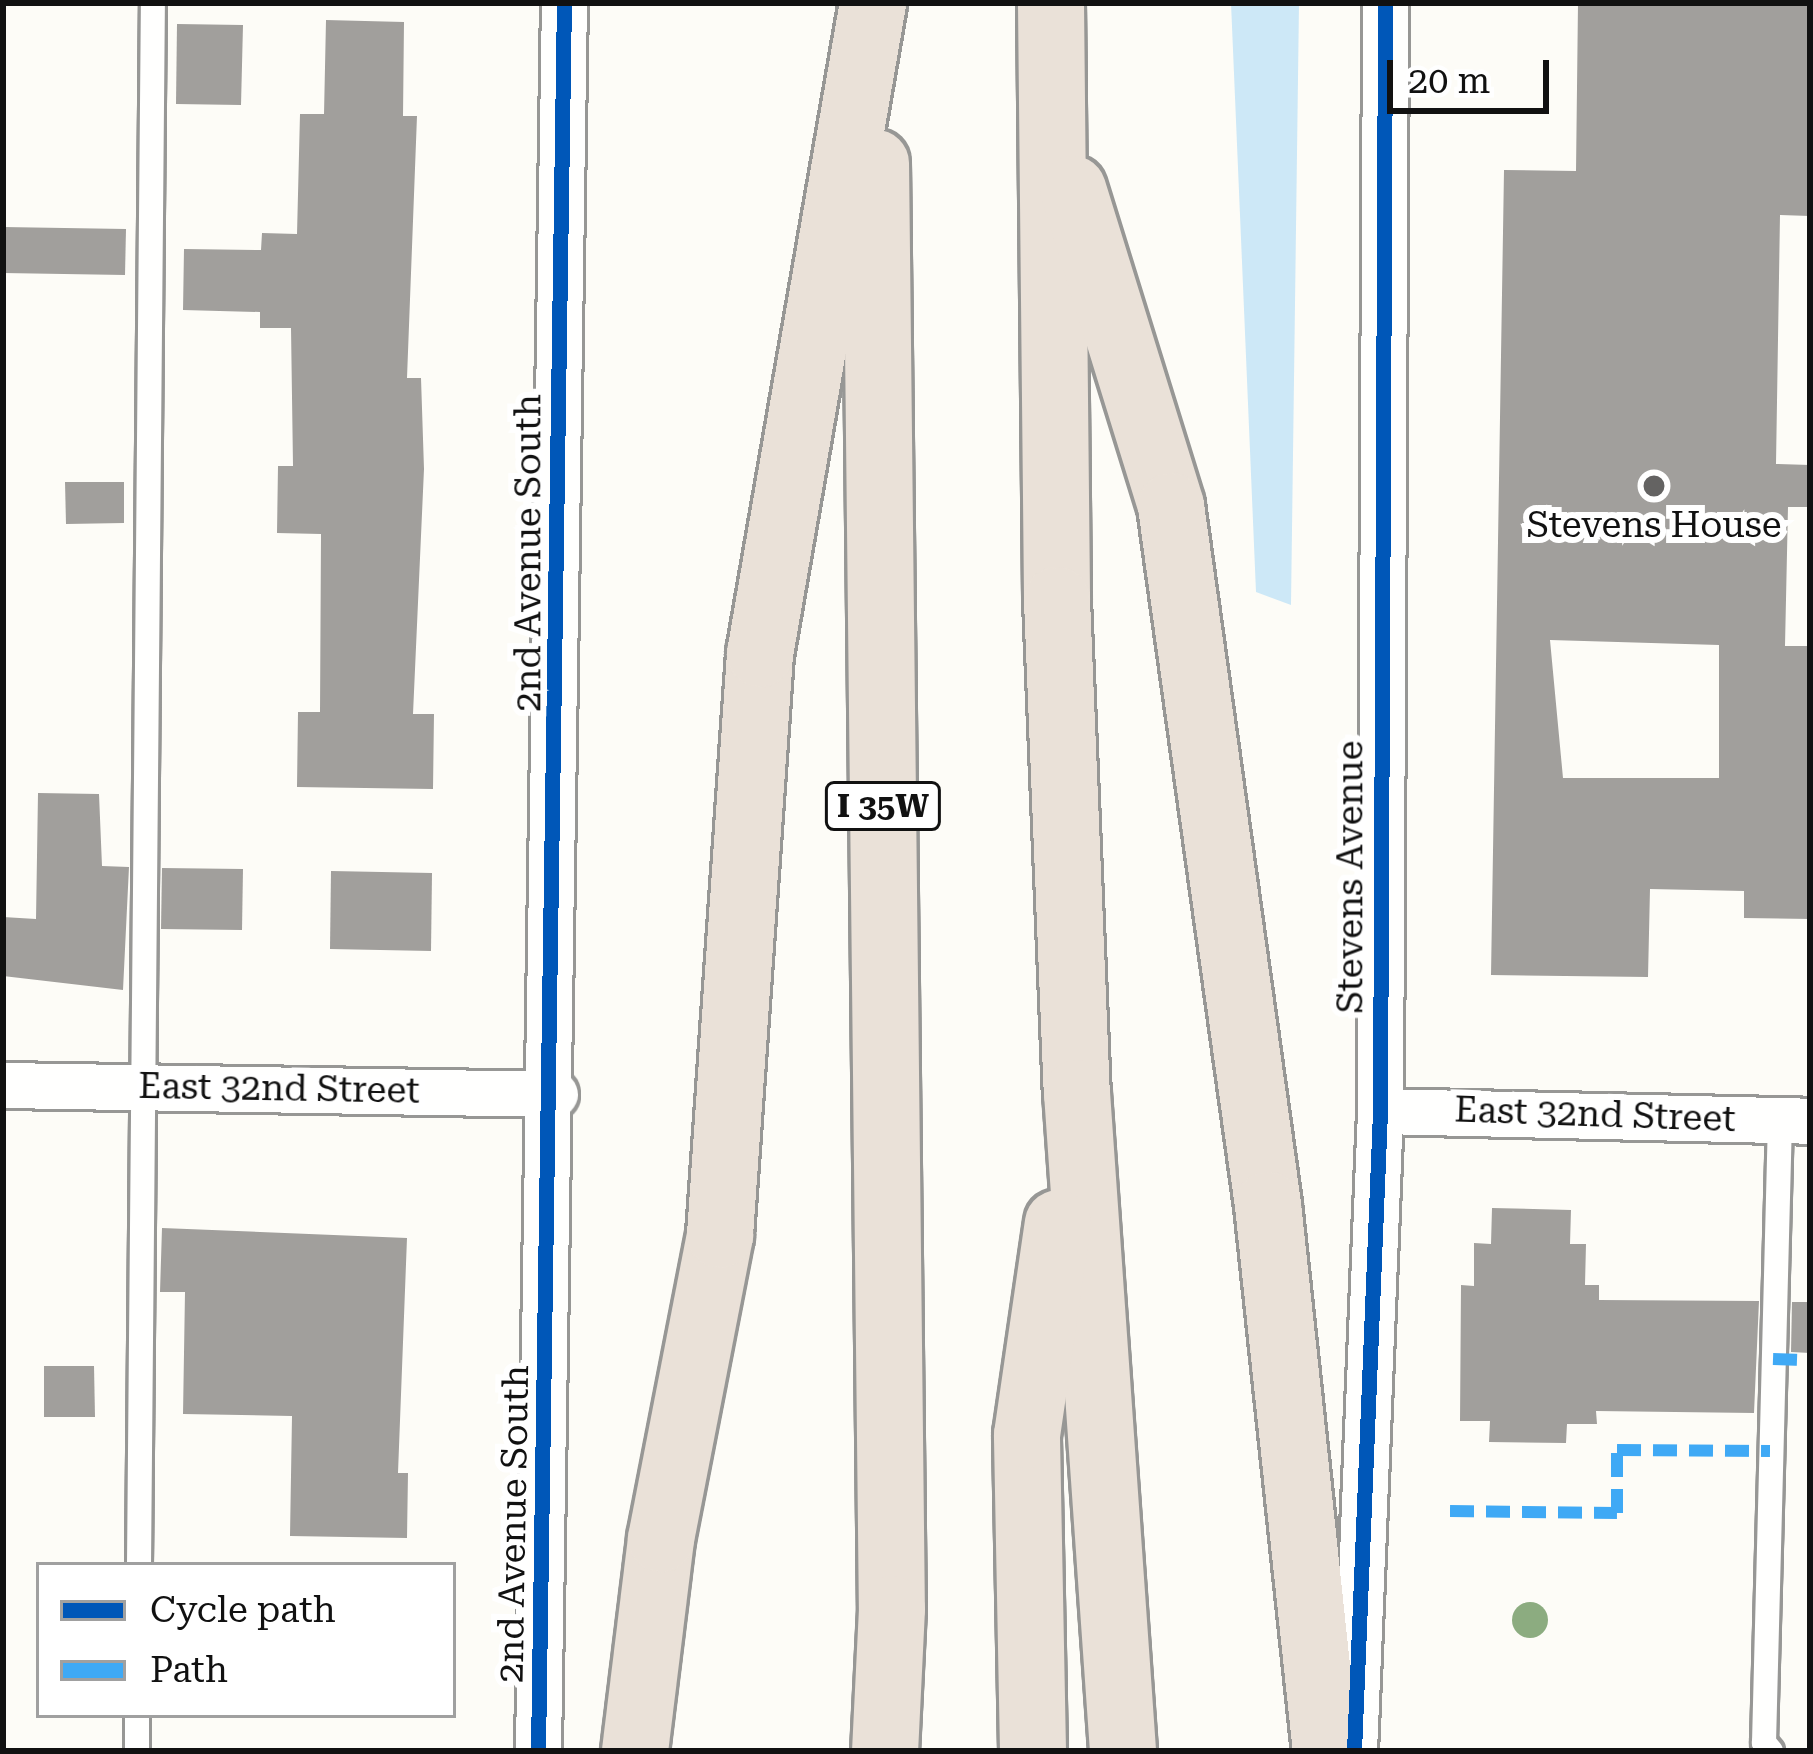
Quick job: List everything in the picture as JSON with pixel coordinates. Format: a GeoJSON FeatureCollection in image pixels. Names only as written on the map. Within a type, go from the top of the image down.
{"type":"FeatureCollection","features":[{"type":"Feature","properties":{"kind":"highway","name":"I 35W"},"geometry":{"type":"LineString","coordinates":[[874,3],[892,1609],[885,1751]]}},
{"type":"Feature","properties":{"kind":"highway"},"geometry":{"type":"LineString","coordinates":[[635,1751],[661,1538],[720,1234],[760,654],[874,3]]}},
{"type":"Feature","properties":{"kind":"highway"},"geometry":{"type":"LineString","coordinates":[[1051,3],[1050,114],[1077,1093],[1123,1751]]}},
{"type":"Feature","properties":{"kind":"highway"},"geometry":{"type":"LineString","coordinates":[[1050,114],[1171,506],[1268,1205],[1326,1751]]}},
{"type":"Feature","properties":{"kind":"highway"},"geometry":{"type":"LineString","coordinates":[[1033,1751],[1028,1435],[1077,1093]]}},
{"type":"Feature","properties":{"kind":"highway"},"geometry":{"type":"LineString","coordinates":[[892,1609],[925,1751]]}},
{"type":"Feature","properties":{"kind":"street","name":"2nd Avenue South"},"geometry":{"type":"LineString","coordinates":[[538,1751],[555,1094],[564,3]]}},
{"type":"Feature","properties":{"kind":"street","name":"Stevens Avenue"},"geometry":{"type":"LineString","coordinates":[[1354,1751],[1381,1111],[1385,3]]}},
{"type":"Feature","properties":{"kind":"street","name":"East 32nd Street"},"geometry":{"type":"LineString","coordinates":[[3,1084],[555,1094]]}},
{"type":"Feature","properties":{"kind":"street","name":"East 32nd Street"},"geometry":{"type":"LineString","coordinates":[[1381,1111],[1795,1121]]}},
{"type":"Feature","properties":{"kind":"lane"},"geometry":{"type":"LineString","coordinates":[[139,1562],[153,3]]}},
{"type":"Feature","properties":{"kind":"lane"},"geometry":{"type":"LineString","coordinates":[[1771,1751],[1763,1743],[1795,1121]]}},
{"type":"Feature","properties":{"kind":"lane"},"geometry":{"type":"LineString","coordinates":[[136,1751],[137,1718]]}},
{"type":"Feature","properties":{"kind":"water"},"geometry":{"type":"Polygon","coordinates":[[[1231,3],[1299,3],[1291,605],[1256,592],[1231,3]]]}},
{"type":"Feature","properties":{"kind":"building","name":"Stevens House"},"geometry":{"type":"Polygon","coordinates":[[[1578,3],[1810,3],[1810,216],[1780,215],[1776,464],[1810,465],[1810,507],[1788,507],[1785,646],[1810,646],[1810,919],[1744,918],[1744,891],[1650,889],[1648,977],[1491,975],[1504,170],[1576,171],[1578,3]],[[1550,640],[1563,778],[1719,778],[1719,645],[1550,640]]]}},
{"type":"Feature","properties":{"kind":"building"},"geometry":{"type":"Polygon","coordinates":[[[326,20],[404,22],[403,116],[417,116],[407,378],[421,378],[424,469],[413,714],[434,714],[433,789],[297,787],[298,712],[320,712],[321,534],[277,533],[278,466],[293,466],[291,328],[260,328],[260,312],[183,310],[184,249],[261,250],[262,233],[297,234],[300,114],[324,114],[326,20]]]}},
{"type":"Feature","properties":{"kind":"building"},"geometry":{"type":"Polygon","coordinates":[[[177,24],[243,25],[241,105],[176,104],[177,24]]]}},
{"type":"Feature","properties":{"kind":"building"},"geometry":{"type":"Polygon","coordinates":[[[3,227],[126,229],[125,275],[3,273],[3,227]]]}},
{"type":"Feature","properties":{"kind":"building"},"geometry":{"type":"Polygon","coordinates":[[[65,482],[124,482],[124,523],[66,524],[65,482]]]}},
{"type":"Feature","properties":{"kind":"building"},"geometry":{"type":"Polygon","coordinates":[[[38,793],[99,794],[102,866],[129,867],[123,990],[3,976],[3,917],[36,919],[38,793]]]}},
{"type":"Feature","properties":{"kind":"building"},"geometry":{"type":"Polygon","coordinates":[[[162,868],[243,869],[242,930],[161,929],[162,868]]]}},
{"type":"Feature","properties":{"kind":"building"},"geometry":{"type":"Polygon","coordinates":[[[331,871],[432,873],[431,951],[330,949],[331,871]]]}},
{"type":"Feature","properties":{"kind":"building"},"geometry":{"type":"Polygon","coordinates":[[[1492,1208],[1571,1210],[1570,1244],[1586,1244],[1585,1285],[1599,1285],[1599,1300],[1759,1301],[1754,1413],[1596,1411],[1597,1424],[1567,1424],[1566,1443],[1489,1442],[1490,1421],[1460,1421],[1461,1285],[1474,1286],[1474,1243],[1491,1244],[1492,1208]]]}},
{"type":"Feature","properties":{"kind":"building"},"geometry":{"type":"Polygon","coordinates":[[[162,1228],[407,1238],[398,1473],[408,1473],[407,1538],[290,1536],[292,1416],[183,1414],[185,1292],[160,1292],[162,1228]]]}},
{"type":"Feature","properties":{"kind":"building"},"geometry":{"type":"Polygon","coordinates":[[[1792,1302],[1810,1302],[1810,1353],[1791,1352],[1792,1302]]]}},
{"type":"Feature","properties":{"kind":"building"},"geometry":{"type":"Polygon","coordinates":[[[44,1366],[94,1366],[95,1417],[44,1417],[44,1366]]]}},
{"type":"Feature","properties":{"kind":"marked path"},"geometry":{"type":"LineString","coordinates":[[1773,1359],[1810,1360]]}},
{"type":"Feature","properties":{"kind":"marked path"},"geometry":{"type":"LineString","coordinates":[[1450,1511],[1617,1513],[1617,1450],[1770,1451]]}},
{"type":"Feature","properties":{"kind":"cycle path"},"geometry":{"type":"LineString","coordinates":[[538,1751],[564,3]]}},
{"type":"Feature","properties":{"kind":"cycle path"},"geometry":{"type":"LineString","coordinates":[[1354,1751],[1380,1111],[1385,3]]}},
{"type":"Feature","properties":{"kind":"place","name":"Stevens House"},"geometry":{"type":"Point","coordinates":[1654,486]}}]}
